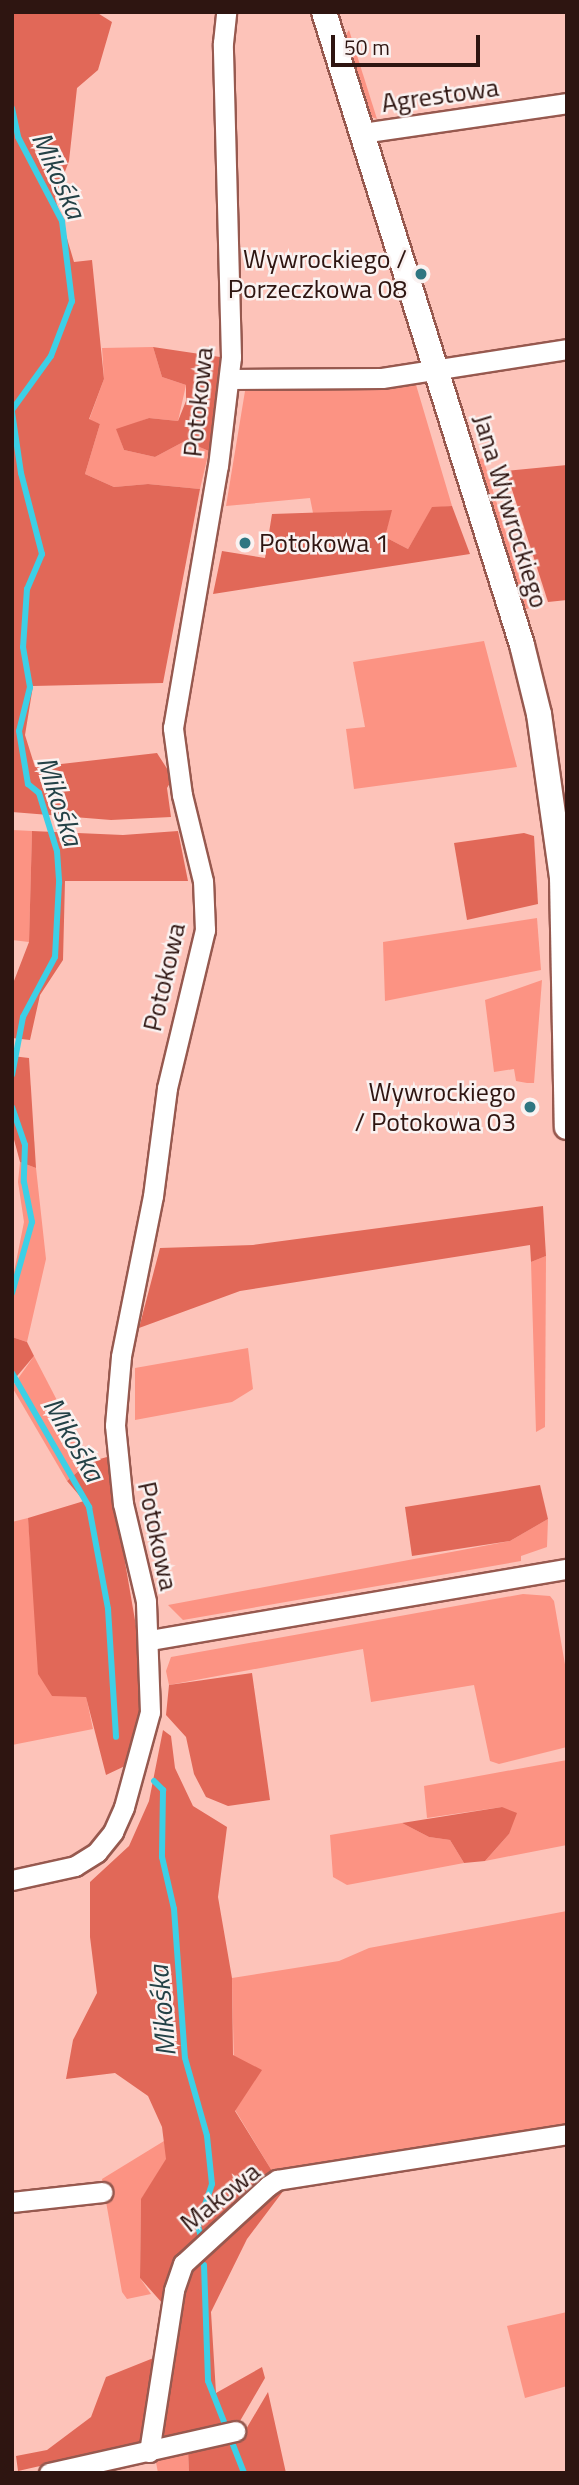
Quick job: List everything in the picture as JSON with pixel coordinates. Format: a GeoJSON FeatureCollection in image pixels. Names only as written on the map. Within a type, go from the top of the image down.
{"type":"FeatureCollection","features":[{"type":"Feature","properties":{"kind":"street","name":"Potokowa"},"geometry":{"type":"LineString","coordinates":[[12,1880],[75,1866],[97,1852],[113,1832],[146,1733],[152,1681],[150,1640],[117,1463],[116,1390],[153,1195],[169,1076],[205,930],[203,881],[182,795],[173,728],[229,379],[233,301],[223,43],[226,12]]}},
{"type":"Feature","properties":{"kind":"street","name":"Jana Wywrockiego"},"geometry":{"type":"LineString","coordinates":[[324,12],[436,369],[539,714],[557,821],[566,960],[567,1126]]}},
{"type":"Feature","properties":{"kind":"street","name":"Agrestowa"},"geometry":{"type":"LineString","coordinates":[[362,133],[567,103]]}},
{"type":"Feature","properties":{"kind":"street"},"geometry":{"type":"LineString","coordinates":[[229,379],[382,378],[567,349]]}},
{"type":"Feature","properties":{"kind":"street"},"geometry":{"type":"LineString","coordinates":[[150,1640],[567,1569]]}},
{"type":"Feature","properties":{"kind":"street","name":"Makowa"},"geometry":{"type":"LineString","coordinates":[[149,2452],[174,2290],[183,2264],[268,2186],[277,2180],[567,2134]]}},
{"type":"Feature","properties":{"kind":"street"},"geometry":{"type":"LineString","coordinates":[[12,2202],[102,2192]]}},
{"type":"Feature","properties":{"kind":"street"},"geometry":{"type":"LineString","coordinates":[[49,2473],[235,2431]]}},
{"type":"Feature","properties":{"kind":"shaded area"},"geometry":{"type":"Polygon","coordinates":[[[12,12],[96,12],[112,22],[98,70],[77,88],[69,161],[55,198],[74,262],[92,260],[104,379],[89,419],[100,424],[85,474],[114,487],[148,484],[200,489],[163,683],[33,686],[25,735],[35,767],[157,753],[173,778],[167,788],[171,817],[111,820],[12,812],[12,12]]]}},
{"type":"Feature","properties":{"kind":"shaded area"},"geometry":{"type":"Polygon","coordinates":[[[349,30],[377,119],[366,115],[343,39],[349,30]]]}},
{"type":"Feature","properties":{"kind":"shaded area"},"geometry":{"type":"Polygon","coordinates":[[[153,347],[162,377],[186,385],[178,421],[149,418],[117,430],[124,450],[155,457],[185,441],[209,451],[200,489],[148,484],[114,487],[85,474],[100,424],[89,420],[104,379],[102,348],[153,347]]]}},
{"type":"Feature","properties":{"kind":"shaded area"},"geometry":{"type":"Polygon","coordinates":[[[153,347],[220,357],[209,451],[185,441],[155,457],[124,450],[116,429],[149,418],[178,421],[186,401],[186,385],[162,377],[153,347]]]}},
{"type":"Feature","properties":{"kind":"shaded area"},"geometry":{"type":"Polygon","coordinates":[[[414,378],[452,506],[432,508],[408,549],[385,537],[391,510],[313,513],[310,498],[226,506],[246,385],[414,378]]]}},
{"type":"Feature","properties":{"kind":"shaded area"},"geometry":{"type":"Polygon","coordinates":[[[483,458],[529,608],[518,611],[472,461],[483,458]]]}},
{"type":"Feature","properties":{"kind":"shaded area"},"geometry":{"type":"Polygon","coordinates":[[[567,465],[567,600],[548,602],[506,471],[567,465]]]}},
{"type":"Feature","properties":{"kind":"shaded area"},"geometry":{"type":"Polygon","coordinates":[[[452,506],[470,554],[213,594],[222,551],[265,558],[272,514],[392,510],[385,537],[408,549],[432,507],[452,506]]]}},
{"type":"Feature","properties":{"kind":"shaded area"},"geometry":{"type":"Polygon","coordinates":[[[484,641],[517,767],[354,789],[346,729],[365,727],[353,662],[484,641]]]}},
{"type":"Feature","properties":{"kind":"shaded area"},"geometry":{"type":"Polygon","coordinates":[[[12,830],[32,831],[29,942],[12,940],[12,830]]]}},
{"type":"Feature","properties":{"kind":"shaded area"},"geometry":{"type":"Polygon","coordinates":[[[32,831],[123,835],[178,831],[188,881],[65,881],[63,960],[40,995],[30,1040],[12,1038],[12,986],[29,942],[32,831]]]}},
{"type":"Feature","properties":{"kind":"shaded area"},"geometry":{"type":"Polygon","coordinates":[[[524,833],[534,836],[538,904],[467,920],[454,843],[524,833]]]}},
{"type":"Feature","properties":{"kind":"shaded area"},"geometry":{"type":"Polygon","coordinates":[[[537,918],[541,970],[385,1001],[383,942],[537,918]]]}},
{"type":"Feature","properties":{"kind":"shaded area"},"geometry":{"type":"Polygon","coordinates":[[[542,980],[534,1083],[516,1081],[514,1069],[494,1072],[485,1000],[542,980]]]}},
{"type":"Feature","properties":{"kind":"shaded area"},"geometry":{"type":"Polygon","coordinates":[[[12,1056],[29,1058],[36,1168],[20,1162],[12,1132],[12,1056]]]}},
{"type":"Feature","properties":{"kind":"shaded area"},"geometry":{"type":"Polygon","coordinates":[[[20,1162],[36,1168],[46,1259],[27,1342],[12,1337],[12,1282],[24,1222],[18,1182],[20,1162]]]}},
{"type":"Feature","properties":{"kind":"shaded area"},"geometry":{"type":"Polygon","coordinates":[[[543,1206],[546,1256],[531,1262],[530,1245],[240,1291],[139,1328],[160,1248],[253,1245],[543,1206]]]}},
{"type":"Feature","properties":{"kind":"shaded area"},"geometry":{"type":"Polygon","coordinates":[[[546,1256],[545,1427],[536,1432],[531,1262],[546,1256]]]}},
{"type":"Feature","properties":{"kind":"shaded area"},"geometry":{"type":"Polygon","coordinates":[[[12,1337],[27,1342],[34,1356],[12,1382],[12,1337]]]}},
{"type":"Feature","properties":{"kind":"shaded area"},"geometry":{"type":"Polygon","coordinates":[[[248,1348],[253,1389],[232,1402],[135,1420],[135,1368],[248,1348]]]}},
{"type":"Feature","properties":{"kind":"shaded area"},"geometry":{"type":"Polygon","coordinates":[[[34,1356],[89,1462],[67,1481],[12,1387],[34,1356]]]}},
{"type":"Feature","properties":{"kind":"shaded area"},"geometry":{"type":"Polygon","coordinates":[[[107,1457],[142,1661],[140,1711],[125,1766],[106,1775],[86,1697],[52,1696],[38,1674],[28,1518],[84,1501],[67,1481],[89,1462],[107,1457]]]}},
{"type":"Feature","properties":{"kind":"shaded area"},"geometry":{"type":"Polygon","coordinates":[[[540,1485],[548,1519],[510,1541],[412,1556],[405,1507],[540,1485]]]}},
{"type":"Feature","properties":{"kind":"shaded area"},"geometry":{"type":"Polygon","coordinates":[[[28,1518],[33,1583],[52,1696],[86,1696],[93,1729],[12,1745],[12,1522],[28,1518]]]}},
{"type":"Feature","properties":{"kind":"shaded area"},"geometry":{"type":"Polygon","coordinates":[[[548,1519],[547,1547],[521,1556],[521,1561],[183,1620],[168,1605],[510,1541],[548,1519]]]}},
{"type":"Feature","properties":{"kind":"shaded area"},"geometry":{"type":"Polygon","coordinates":[[[523,1594],[550,1596],[554,1601],[567,1676],[567,1747],[499,1764],[490,1761],[474,1685],[371,1702],[363,1649],[169,1685],[166,1671],[171,1657],[523,1594]]]}},
{"type":"Feature","properties":{"kind":"shaded area"},"geometry":{"type":"Polygon","coordinates":[[[252,1673],[270,1800],[228,1806],[206,1797],[194,1774],[186,1737],[166,1715],[169,1685],[252,1673]]]}},
{"type":"Feature","properties":{"kind":"shaded area"},"geometry":{"type":"Polygon","coordinates":[[[163,1730],[171,1736],[175,1768],[193,1806],[227,1827],[218,1897],[232,1978],[233,2055],[262,2070],[235,2111],[272,2171],[238,2207],[183,2249],[163,2304],[140,2278],[141,2199],[166,2159],[162,2127],[148,2096],[115,2073],[66,2079],[73,2040],[97,1993],[90,1937],[90,1882],[129,1846],[149,1801],[163,1730]]]}},
{"type":"Feature","properties":{"kind":"shaded area"},"geometry":{"type":"Polygon","coordinates":[[[567,1760],[567,1845],[485,1861],[509,1834],[502,1807],[427,1818],[424,1786],[567,1760]]]}},
{"type":"Feature","properties":{"kind":"shaded area"},"geometry":{"type":"Polygon","coordinates":[[[502,1807],[517,1813],[509,1834],[485,1861],[464,1863],[450,1840],[429,1837],[402,1823],[502,1807]]]}},
{"type":"Feature","properties":{"kind":"shaded area"},"geometry":{"type":"Polygon","coordinates":[[[402,1823],[429,1837],[450,1840],[464,1863],[347,1885],[333,1877],[330,1835],[402,1823]]]}},
{"type":"Feature","properties":{"kind":"shaded area"},"geometry":{"type":"Polygon","coordinates":[[[567,1911],[567,2128],[272,2171],[235,2110],[232,1978],[339,1961],[369,1948],[567,1911]]]}},
{"type":"Feature","properties":{"kind":"shaded area"},"geometry":{"type":"Polygon","coordinates":[[[164,2141],[167,2159],[141,2200],[140,2278],[151,2294],[127,2299],[122,2292],[102,2179],[164,2141]]]}},
{"type":"Feature","properties":{"kind":"shaded area"},"geometry":{"type":"Polygon","coordinates":[[[282,2183],[284,2190],[247,2239],[211,2312],[216,2393],[262,2367],[265,2378],[240,2421],[154,2447],[182,2282],[191,2262],[282,2183]]]}},
{"type":"Feature","properties":{"kind":"shaded area"},"geometry":{"type":"Polygon","coordinates":[[[567,2312],[567,2386],[525,2398],[507,2326],[567,2312]]]}},
{"type":"Feature","properties":{"kind":"shaded area"},"geometry":{"type":"Polygon","coordinates":[[[156,2357],[146,2442],[18,2471],[16,2456],[47,2450],[91,2417],[106,2377],[156,2357]]]}},
{"type":"Feature","properties":{"kind":"shaded area"},"geometry":{"type":"Polygon","coordinates":[[[268,2392],[286,2473],[189,2473],[188,2450],[242,2436],[268,2392]]]}},
{"type":"Feature","properties":{"kind":"shaded area"},"geometry":{"type":"Polygon","coordinates":[[[188,2450],[189,2473],[158,2473],[155,2457],[188,2450]]]}},
{"type":"Feature","properties":{"kind":"waterway","name":"Mikośka"},"geometry":{"type":"LineString","coordinates":[[12,108],[18,137],[62,221],[72,301],[51,356],[12,410]]}},
{"type":"Feature","properties":{"kind":"waterway","name":"Mikośka"},"geometry":{"type":"LineString","coordinates":[[12,412],[21,473],[42,554],[27,589],[23,647],[30,687],[19,731],[28,784],[39,793],[57,851],[59,883],[55,957],[23,1017],[12,1075]]}},
{"type":"Feature","properties":{"kind":"waterway","name":"Mikośka"},"geometry":{"type":"LineString","coordinates":[[12,1107],[25,1145],[24,1182],[32,1222],[12,1293]]}},
{"type":"Feature","properties":{"kind":"waterway","name":"Mikośka"},"geometry":{"type":"LineString","coordinates":[[12,1373],[89,1507],[108,1609],[116,1737]]}},
{"type":"Feature","properties":{"kind":"waterway","name":"Mikośka"},"geometry":{"type":"LineString","coordinates":[[154,1781],[163,1790],[162,1857],[174,1909],[185,2058],[207,2136],[212,2184],[198,2226],[201,2237]]}},
{"type":"Feature","properties":{"kind":"waterway","name":"Mikośka"},"geometry":{"type":"LineString","coordinates":[[204,2265],[208,2381],[244,2473]]}},
{"type":"Feature","properties":{"kind":"place","name":"Wywrockiego / Porzeczkowa 08"},"geometry":{"type":"Point","coordinates":[421,274]}},
{"type":"Feature","properties":{"kind":"place","name":"Potokowa 1"},"geometry":{"type":"Point","coordinates":[245,543]}},
{"type":"Feature","properties":{"kind":"place","name":"Wywrockiego / Potokowa 03"},"geometry":{"type":"Point","coordinates":[530,1107]}}]}
